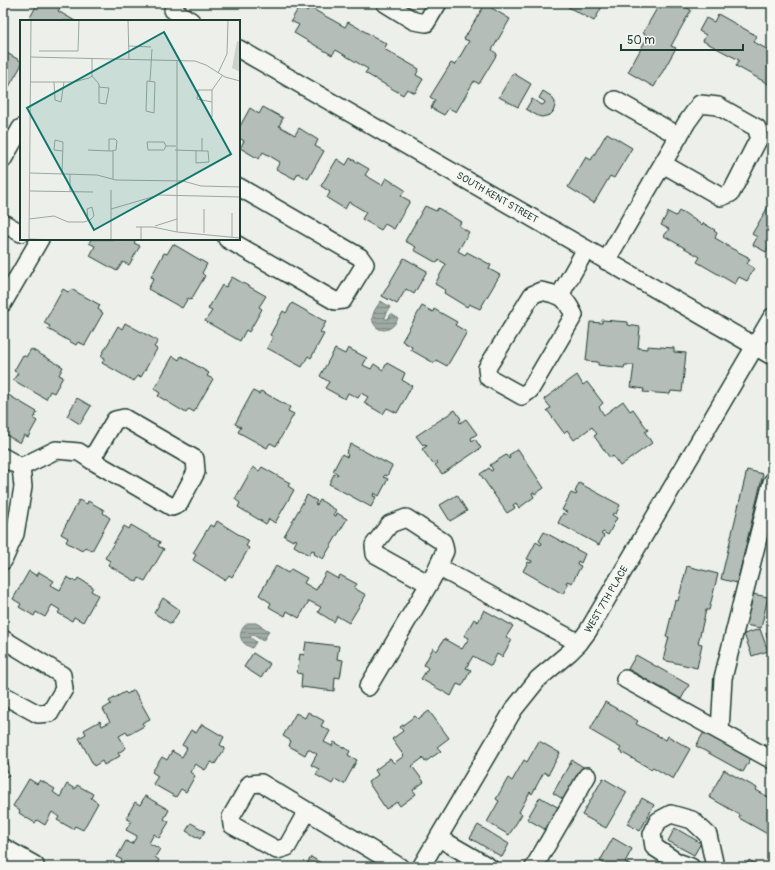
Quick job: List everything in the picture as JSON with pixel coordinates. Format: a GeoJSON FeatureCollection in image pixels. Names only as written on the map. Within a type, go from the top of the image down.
{"type":"FeatureCollection","features":[{"type":"Feature","properties":{"kind":"main road"},"geometry":{"type":"LineString","coordinates":[[3,850],[33,867]]}},
{"type":"Feature","properties":{"kind":"street"},"geometry":{"type":"LineString","coordinates":[[385,3],[414,20],[426,23],[438,3]]}},
{"type":"Feature","properties":{"kind":"street"},"geometry":{"type":"LineString","coordinates":[[172,12],[189,20]]}},
{"type":"Feature","properties":{"kind":"street","name":"SOUTH KENT STREET"},"geometry":{"type":"LineString","coordinates":[[240,50],[772,356]]}},
{"type":"Feature","properties":{"kind":"street"},"geometry":{"type":"LineString","coordinates":[[615,100],[679,136]]}},
{"type":"Feature","properties":{"kind":"street"},"geometry":{"type":"LineString","coordinates":[[606,261],[679,136],[700,104],[718,106],[757,128],[759,138],[731,193],[721,197],[663,164]]}},
{"type":"Feature","properties":{"kind":"street"},"geometry":{"type":"LineString","coordinates":[[3,159],[20,130]]}},
{"type":"Feature","properties":{"kind":"street"},"geometry":{"type":"LineString","coordinates":[[229,240],[335,300],[343,300],[365,264],[360,257],[240,188]]}},
{"type":"Feature","properties":{"kind":"street"},"geometry":{"type":"LineString","coordinates":[[3,223],[20,232]]}},
{"type":"Feature","properties":{"kind":"street"},"geometry":{"type":"LineString","coordinates":[[3,303],[37,240]]}},
{"type":"Feature","properties":{"kind":"street"},"geometry":{"type":"LineString","coordinates":[[560,295],[586,249]]}},
{"type":"Feature","properties":{"kind":"street"},"geometry":{"type":"LineString","coordinates":[[542,291],[560,295],[568,303],[574,315],[530,390],[522,396],[488,377],[487,368],[532,295],[542,291]]}},
{"type":"Feature","properties":{"kind":"street","name":"WEST 7TH PLACE"},"geometry":{"type":"LineString","coordinates":[[421,867],[514,709],[538,679],[579,643],[588,631],[772,317]]}},
{"type":"Feature","properties":{"kind":"street"},"geometry":{"type":"LineString","coordinates":[[22,467],[56,450],[79,452],[92,460],[172,507],[179,504],[196,472],[195,459],[124,418],[115,420],[92,460]]}},
{"type":"Feature","properties":{"kind":"street"},"geometry":{"type":"LineString","coordinates":[[3,457],[22,467]]}},
{"type":"Feature","properties":{"kind":"street"},"geometry":{"type":"LineString","coordinates":[[3,561],[15,534],[23,487],[22,467]]}},
{"type":"Feature","properties":{"kind":"street"},"geometry":{"type":"LineString","coordinates":[[720,731],[723,678],[772,482]]}},
{"type":"Feature","properties":{"kind":"street"},"geometry":{"type":"LineString","coordinates":[[368,688],[429,584],[445,551],[443,542],[406,518],[390,524],[374,545],[375,554],[429,584]]}},
{"type":"Feature","properties":{"kind":"street"},"geometry":{"type":"LineString","coordinates":[[438,567],[579,643]]}},
{"type":"Feature","properties":{"kind":"street"},"geometry":{"type":"LineString","coordinates":[[3,639],[62,675],[64,689],[50,713],[38,714],[3,695]]}},
{"type":"Feature","properties":{"kind":"street"},"geometry":{"type":"LineString","coordinates":[[625,678],[772,760]]}},
{"type":"Feature","properties":{"kind":"street"},"geometry":{"type":"LineString","coordinates":[[534,867],[587,776]]}},
{"type":"Feature","properties":{"kind":"street"},"geometry":{"type":"LineString","coordinates":[[307,811],[287,847],[277,850],[232,825],[231,817],[250,784],[261,783],[400,867]]}},
{"type":"Feature","properties":{"kind":"street"},"geometry":{"type":"LineString","coordinates":[[691,867],[677,862],[654,847],[652,834],[658,821],[670,814],[692,820],[708,835],[714,862],[713,867]]}},
{"type":"Feature","properties":{"kind":"street"},"geometry":{"type":"LineString","coordinates":[[439,838],[490,867]]}},
{"type":"Feature","properties":{"kind":"shaded area"},"geometry":{"type":"Polygon","coordinates":[[[381,301],[390,307],[385,319],[388,319],[391,314],[398,318],[393,326],[387,330],[377,328],[372,319],[376,308],[381,301]]]}},
{"type":"Feature","properties":{"kind":"shaded area"},"geometry":{"type":"Polygon","coordinates":[[[248,623],[256,623],[269,631],[263,641],[253,635],[250,637],[256,642],[252,648],[244,643],[241,637],[242,629],[248,623]]]}},
{"type":"Feature","properties":{"kind":"building"},"geometry":{"type":"Polygon","coordinates":[[[38,3],[44,3],[47,5],[48,3],[63,3],[58,11],[73,20],[29,20],[38,3]]]}},
{"type":"Feature","properties":{"kind":"building"},"geometry":{"type":"Polygon","coordinates":[[[570,3],[604,3],[594,21],[568,7],[570,3]]]}},
{"type":"Feature","properties":{"kind":"building"},"geometry":{"type":"Polygon","coordinates":[[[660,3],[689,3],[686,7],[691,10],[671,46],[676,48],[654,87],[628,72],[648,36],[643,33],[660,3]]]}},
{"type":"Feature","properties":{"kind":"building"},"geometry":{"type":"Polygon","coordinates":[[[485,4],[510,19],[492,50],[497,54],[479,84],[474,81],[456,112],[449,108],[444,115],[431,108],[435,100],[430,97],[451,63],[455,65],[469,41],[464,39],[485,4]]]}},
{"type":"Feature","properties":{"kind":"building"},"geometry":{"type":"Polygon","coordinates":[[[299,7],[307,11],[309,7],[345,27],[348,22],[387,44],[384,49],[419,69],[416,75],[423,79],[415,93],[407,89],[403,95],[365,73],[368,69],[336,50],[332,55],[294,33],[299,25],[291,21],[299,7]]]}},
{"type":"Feature","properties":{"kind":"building"},"geometry":{"type":"Polygon","coordinates":[[[718,14],[757,36],[754,42],[772,52],[772,86],[736,66],[739,60],[703,41],[706,35],[699,31],[706,18],[714,22],[718,14]]]}},
{"type":"Feature","properties":{"kind":"building"},"geometry":{"type":"Polygon","coordinates":[[[3,51],[20,60],[20,68],[3,97],[3,51]]]}},
{"type":"Feature","properties":{"kind":"building"},"geometry":{"type":"Polygon","coordinates":[[[513,73],[531,84],[518,107],[499,97],[513,73]]]}},
{"type":"Feature","properties":{"kind":"building"},"geometry":{"type":"Polygon","coordinates":[[[543,91],[551,96],[555,102],[555,106],[550,115],[542,117],[526,109],[532,99],[542,105],[544,104],[545,102],[539,98],[543,91]]]}},
{"type":"Feature","properties":{"kind":"building"},"geometry":{"type":"Polygon","coordinates":[[[263,107],[283,118],[279,126],[295,135],[299,128],[318,140],[315,146],[324,151],[308,179],[298,173],[295,179],[276,169],[280,162],[263,152],[259,159],[240,148],[244,141],[240,139],[240,126],[250,108],[259,114],[263,107]]]}},
{"type":"Feature","properties":{"kind":"building"},"geometry":{"type":"Polygon","coordinates":[[[607,133],[632,148],[614,178],[610,176],[594,203],[568,187],[586,157],[591,160],[607,133]]]}},
{"type":"Feature","properties":{"kind":"building"},"geometry":{"type":"Polygon","coordinates":[[[350,158],[369,169],[365,175],[382,185],[386,178],[405,190],[401,196],[410,201],[394,229],[385,224],[381,230],[362,219],[366,212],[349,202],[345,209],[327,198],[330,192],[321,186],[337,159],[346,165],[350,158]]]}},
{"type":"Feature","properties":{"kind":"building"},"geometry":{"type":"Polygon","coordinates":[[[772,200],[772,246],[770,245],[766,252],[753,245],[757,237],[752,234],[772,200]]]}},
{"type":"Feature","properties":{"kind":"building"},"geometry":{"type":"Polygon","coordinates":[[[425,206],[436,211],[438,208],[461,222],[459,226],[469,232],[458,251],[465,255],[467,252],[491,265],[489,269],[500,275],[480,309],[469,304],[467,307],[444,293],[445,290],[435,284],[446,264],[439,260],[437,263],[414,250],[416,247],[405,241],[425,206]]]}},
{"type":"Feature","properties":{"kind":"building"},"geometry":{"type":"Polygon","coordinates":[[[679,211],[682,213],[683,212],[702,225],[703,223],[715,230],[714,231],[717,233],[715,238],[750,259],[747,264],[754,268],[747,281],[739,277],[735,284],[697,262],[700,257],[664,236],[669,229],[661,225],[668,212],[676,216],[679,211]]]}},
{"type":"Feature","properties":{"kind":"building"},"geometry":{"type":"Polygon","coordinates":[[[90,240],[136,240],[134,243],[140,246],[129,265],[123,262],[117,271],[90,256],[95,246],[89,243],[90,240]]]}},
{"type":"Feature","properties":{"kind":"building"},"geometry":{"type":"Polygon","coordinates":[[[173,244],[207,264],[202,273],[205,276],[191,300],[188,298],[182,308],[148,289],[154,278],[151,277],[164,253],[167,254],[173,244]]]}},
{"type":"Feature","properties":{"kind":"building"},"geometry":{"type":"Polygon","coordinates":[[[404,258],[427,271],[414,294],[406,289],[397,304],[382,296],[404,258]]]}},
{"type":"Feature","properties":{"kind":"building"},"geometry":{"type":"Polygon","coordinates":[[[232,277],[266,296],[259,307],[262,309],[249,332],[246,330],[240,341],[205,321],[212,311],[208,309],[222,285],[226,287],[232,277]]]}},
{"type":"Feature","properties":{"kind":"building"},"geometry":{"type":"Polygon","coordinates":[[[63,289],[68,292],[71,289],[100,305],[98,309],[103,313],[85,345],[78,342],[76,345],[48,329],[50,326],[44,323],[63,289]]]}},
{"type":"Feature","properties":{"kind":"building"},"geometry":{"type":"Polygon","coordinates":[[[292,303],[326,322],[320,332],[324,334],[311,358],[308,356],[302,367],[267,348],[273,337],[270,335],[283,311],[286,313],[292,303]]]}},
{"type":"Feature","properties":{"kind":"building"},"geometry":{"type":"Polygon","coordinates":[[[422,306],[433,312],[434,309],[457,322],[455,325],[467,332],[447,366],[436,360],[434,363],[411,350],[412,347],[402,341],[422,306]]]}},
{"type":"Feature","properties":{"kind":"building"},"geometry":{"type":"Polygon","coordinates":[[[602,320],[628,322],[628,325],[640,327],[638,348],[647,349],[647,346],[674,348],[674,352],[686,353],[682,392],[671,391],[670,394],[643,392],[644,389],[631,387],[634,365],[625,365],[624,368],[598,365],[598,362],[586,361],[590,322],[602,323],[602,320]]]}},
{"type":"Feature","properties":{"kind":"building"},"geometry":{"type":"Polygon","coordinates":[[[125,323],[158,341],[154,347],[157,349],[141,377],[138,376],[134,381],[102,363],[105,358],[101,356],[118,326],[122,329],[125,323]]]}},
{"type":"Feature","properties":{"kind":"building"},"geometry":{"type":"Polygon","coordinates":[[[348,348],[367,358],[363,365],[371,369],[374,364],[383,370],[387,363],[405,373],[402,380],[412,386],[397,413],[387,408],[383,414],[364,403],[368,397],[361,393],[358,398],[348,393],[345,399],[325,388],[329,382],[320,376],[335,349],[345,354],[348,348]]]}},
{"type":"Feature","properties":{"kind":"building"},"geometry":{"type":"Polygon","coordinates":[[[31,349],[63,367],[59,375],[63,377],[54,393],[50,391],[46,399],[13,380],[18,373],[14,371],[23,355],[26,357],[31,349]]]}},
{"type":"Feature","properties":{"kind":"building"},"geometry":{"type":"Polygon","coordinates":[[[173,356],[179,360],[181,356],[209,373],[207,376],[213,379],[194,412],[189,409],[186,413],[158,396],[160,393],[154,389],[173,356]]]}},
{"type":"Feature","properties":{"kind":"building"},"geometry":{"type":"Polygon","coordinates":[[[577,375],[583,385],[587,382],[603,403],[599,407],[604,415],[623,401],[630,411],[633,409],[648,430],[645,432],[652,443],[620,466],[613,456],[610,458],[594,436],[597,434],[592,427],[574,440],[567,430],[564,433],[547,410],[551,408],[544,399],[577,375]]]}},
{"type":"Feature","properties":{"kind":"building"},"geometry":{"type":"Polygon","coordinates":[[[253,391],[259,394],[261,391],[290,407],[288,411],[294,414],[276,446],[270,443],[267,448],[238,432],[241,427],[235,424],[253,391]]]}},
{"type":"Feature","properties":{"kind":"building"},"geometry":{"type":"Polygon","coordinates":[[[5,393],[37,412],[34,419],[37,421],[28,437],[24,435],[20,443],[3,433],[3,396],[5,393]]]}},
{"type":"Feature","properties":{"kind":"building"},"geometry":{"type":"Polygon","coordinates":[[[77,398],[91,406],[80,424],[67,416],[77,398]]]}},
{"type":"Feature","properties":{"kind":"building"},"geometry":{"type":"Polygon","coordinates":[[[455,410],[461,419],[459,421],[460,423],[466,419],[477,434],[471,438],[472,441],[475,439],[481,448],[442,474],[435,465],[438,463],[437,461],[433,464],[422,449],[427,446],[425,444],[423,445],[416,436],[455,410]]]}},
{"type":"Feature","properties":{"kind":"building"},"geometry":{"type":"Polygon","coordinates":[[[351,444],[392,466],[387,476],[385,475],[383,477],[388,479],[379,496],[374,493],[373,496],[376,497],[371,507],[329,484],[334,474],[338,474],[333,471],[342,454],[347,457],[348,455],[346,453],[351,444]]]}},
{"type":"Feature","properties":{"kind":"building"},"geometry":{"type":"Polygon","coordinates":[[[518,449],[544,488],[535,494],[534,492],[532,493],[534,497],[519,508],[516,503],[513,505],[515,508],[507,513],[480,474],[489,468],[491,471],[493,470],[490,465],[506,455],[509,459],[509,455],[518,449]]]}},
{"type":"Feature","properties":{"kind":"building"},"geometry":{"type":"Polygon","coordinates":[[[253,467],[259,471],[262,467],[290,483],[288,486],[294,490],[275,523],[269,519],[266,524],[238,507],[240,503],[235,499],[253,467]]]}},
{"type":"Feature","properties":{"kind":"building"},"geometry":{"type":"Polygon","coordinates":[[[747,470],[763,474],[737,583],[721,579],[747,470]]]}},
{"type":"Feature","properties":{"kind":"building"},"geometry":{"type":"Polygon","coordinates":[[[579,483],[620,505],[616,514],[613,513],[612,515],[617,518],[608,535],[603,532],[601,534],[604,536],[599,545],[558,523],[563,513],[566,515],[567,512],[562,510],[571,493],[576,495],[577,493],[575,492],[579,483]]]}},
{"type":"Feature","properties":{"kind":"building"},"geometry":{"type":"Polygon","coordinates":[[[307,495],[317,501],[315,504],[317,505],[320,500],[336,510],[333,515],[336,516],[337,513],[347,519],[323,559],[314,554],[315,551],[312,550],[309,555],[294,546],[297,540],[294,539],[293,541],[284,536],[307,495]]]}},
{"type":"Feature","properties":{"kind":"building"},"geometry":{"type":"Polygon","coordinates":[[[457,495],[467,511],[450,521],[440,505],[457,495]]]}},
{"type":"Feature","properties":{"kind":"building"},"geometry":{"type":"Polygon","coordinates":[[[79,500],[87,504],[88,501],[104,510],[103,513],[110,518],[92,551],[85,547],[82,551],[66,542],[68,538],[61,534],[79,500]]]}},
{"type":"Feature","properties":{"kind":"building"},"geometry":{"type":"Polygon","coordinates":[[[217,521],[249,541],[246,546],[249,548],[232,577],[229,575],[225,580],[193,560],[196,555],[193,553],[210,525],[214,527],[217,521]]]}},
{"type":"Feature","properties":{"kind":"building"},"geometry":{"type":"Polygon","coordinates":[[[131,525],[160,542],[158,546],[164,549],[145,581],[139,578],[137,582],[108,565],[110,561],[105,558],[124,526],[129,529],[131,525]]]}},
{"type":"Feature","properties":{"kind":"building"},"geometry":{"type":"Polygon","coordinates":[[[544,532],[585,554],[581,563],[578,561],[577,564],[581,566],[572,583],[567,581],[566,583],[568,584],[563,594],[523,571],[528,562],[531,563],[532,561],[527,559],[536,542],[541,545],[542,543],[539,541],[544,532]]]}},
{"type":"Feature","properties":{"kind":"building"},"geometry":{"type":"Polygon","coordinates":[[[276,566],[288,573],[291,569],[307,578],[304,583],[316,590],[326,572],[338,579],[340,575],[357,584],[354,588],[366,595],[349,623],[337,616],[334,622],[318,612],[321,607],[309,601],[299,618],[287,611],[285,616],[269,607],[271,603],[259,595],[276,566]]]}},
{"type":"Feature","properties":{"kind":"building"},"geometry":{"type":"Polygon","coordinates":[[[687,566],[718,574],[709,610],[706,610],[698,643],[702,644],[697,668],[663,660],[669,637],[666,637],[675,600],[678,601],[687,566]]]}},
{"type":"Feature","properties":{"kind":"building"},"geometry":{"type":"Polygon","coordinates":[[[29,571],[37,576],[39,572],[54,581],[51,585],[60,590],[67,577],[76,582],[78,578],[93,587],[91,591],[98,595],[83,622],[74,617],[72,621],[58,613],[60,610],[52,605],[45,617],[36,612],[34,616],[19,607],[21,604],[13,599],[29,571]]]}},
{"type":"Feature","properties":{"kind":"building"},"geometry":{"type":"Polygon","coordinates":[[[752,594],[768,597],[761,628],[745,625],[752,594]]]}},
{"type":"Feature","properties":{"kind":"building"},"geometry":{"type":"Polygon","coordinates":[[[163,598],[180,610],[171,624],[154,613],[163,598]]]}},
{"type":"Feature","properties":{"kind":"building"},"geometry":{"type":"Polygon","coordinates":[[[484,610],[513,626],[506,637],[512,640],[502,657],[497,654],[491,666],[473,656],[466,668],[471,670],[462,686],[457,684],[451,696],[421,679],[428,668],[424,665],[433,648],[437,651],[444,639],[462,649],[469,638],[464,636],[474,619],[478,622],[484,610]]]}},
{"type":"Feature","properties":{"kind":"building"},"geometry":{"type":"Polygon","coordinates":[[[760,629],[768,651],[752,656],[744,634],[760,629]]]}},
{"type":"Feature","properties":{"kind":"building"},"geometry":{"type":"Polygon","coordinates":[[[772,631],[772,651],[766,633],[772,631]]]}},
{"type":"Feature","properties":{"kind":"building"},"geometry":{"type":"Polygon","coordinates":[[[306,642],[339,646],[337,659],[343,660],[340,678],[335,677],[334,691],[301,687],[302,674],[297,673],[300,654],[304,655],[306,642]]]}},
{"type":"Feature","properties":{"kind":"building"},"geometry":{"type":"Polygon","coordinates":[[[253,653],[270,664],[261,678],[244,667],[253,653]]]}},
{"type":"Feature","properties":{"kind":"building"},"geometry":{"type":"Polygon","coordinates":[[[636,655],[689,685],[681,699],[628,669],[636,655]]]}},
{"type":"Feature","properties":{"kind":"building"},"geometry":{"type":"Polygon","coordinates":[[[134,690],[150,719],[142,723],[144,726],[128,735],[126,732],[119,736],[126,748],[118,753],[120,756],[104,765],[102,761],[94,766],[79,738],[86,734],[84,730],[100,721],[102,726],[110,722],[103,709],[111,704],[109,701],[125,692],[127,694],[134,690]]]}},
{"type":"Feature","properties":{"kind":"building"},"geometry":{"type":"Polygon","coordinates":[[[605,702],[638,721],[636,724],[666,740],[668,736],[690,749],[673,779],[653,767],[651,769],[619,751],[621,748],[590,730],[605,702]]]}},
{"type":"Feature","properties":{"kind":"building"},"geometry":{"type":"Polygon","coordinates":[[[429,711],[449,738],[437,747],[441,751],[425,762],[423,758],[412,766],[424,782],[413,790],[416,794],[400,806],[397,802],[386,809],[368,782],[378,775],[375,770],[390,759],[394,763],[404,756],[392,739],[403,731],[400,727],[415,716],[418,719],[429,711]]]}},
{"type":"Feature","properties":{"kind":"building"},"geometry":{"type":"Polygon","coordinates":[[[308,712],[324,721],[321,726],[330,731],[324,742],[332,746],[334,742],[350,751],[348,755],[357,760],[344,784],[335,779],[332,784],[316,775],[319,769],[311,765],[317,754],[308,749],[305,755],[289,746],[291,741],[283,736],[296,713],[305,718],[308,712]]]}},
{"type":"Feature","properties":{"kind":"building"},"geometry":{"type":"Polygon","coordinates":[[[202,724],[224,737],[220,745],[225,748],[215,764],[211,762],[205,770],[195,764],[190,772],[195,776],[186,792],[181,789],[176,797],[153,784],[158,776],[152,772],[162,757],[167,760],[172,751],[182,757],[187,748],[182,745],[191,730],[196,733],[202,724]]]}},
{"type":"Feature","properties":{"kind":"building"},"geometry":{"type":"Polygon","coordinates":[[[704,732],[751,758],[743,772],[696,746],[704,732]]]}},
{"type":"Feature","properties":{"kind":"building"},"geometry":{"type":"Polygon","coordinates":[[[539,741],[560,753],[548,775],[544,772],[532,794],[530,792],[519,812],[522,814],[509,835],[487,822],[499,801],[496,799],[508,778],[512,781],[524,760],[527,762],[539,741]]]}},
{"type":"Feature","properties":{"kind":"building"},"geometry":{"type":"Polygon","coordinates":[[[3,754],[9,765],[5,767],[9,775],[3,778],[3,754]]]}},
{"type":"Feature","properties":{"kind":"building"},"geometry":{"type":"Polygon","coordinates":[[[572,760],[585,768],[566,801],[553,793],[572,760]]]}},
{"type":"Feature","properties":{"kind":"building"},"geometry":{"type":"Polygon","coordinates":[[[724,770],[757,788],[756,790],[772,799],[771,836],[739,818],[740,815],[709,797],[724,770]]]}},
{"type":"Feature","properties":{"kind":"building"},"geometry":{"type":"Polygon","coordinates":[[[603,778],[627,792],[606,828],[582,815],[603,778]]]}},
{"type":"Feature","properties":{"kind":"building"},"geometry":{"type":"Polygon","coordinates":[[[29,779],[37,784],[40,780],[55,789],[53,792],[60,797],[67,784],[75,789],[77,785],[93,794],[91,798],[98,803],[83,830],[75,826],[73,829],[57,820],[59,817],[52,812],[45,825],[37,820],[35,823],[19,813],[20,811],[13,806],[29,779]]]}},
{"type":"Feature","properties":{"kind":"building"},"geometry":{"type":"Polygon","coordinates":[[[145,796],[169,810],[164,819],[169,822],[159,838],[154,834],[149,843],[160,849],[155,857],[159,860],[155,867],[118,867],[122,860],[117,857],[126,841],[132,844],[137,836],[126,830],[131,821],[126,818],[135,802],[140,805],[145,796]]]}},
{"type":"Feature","properties":{"kind":"building"},"geometry":{"type":"Polygon","coordinates":[[[540,797],[561,809],[548,831],[527,819],[540,797]]]}},
{"type":"Feature","properties":{"kind":"building"},"geometry":{"type":"Polygon","coordinates":[[[642,798],[654,805],[640,831],[627,824],[642,798]]]}},
{"type":"Feature","properties":{"kind":"building"},"geometry":{"type":"Polygon","coordinates":[[[191,823],[205,831],[200,839],[186,831],[191,823]]]}},
{"type":"Feature","properties":{"kind":"building"},"geometry":{"type":"Polygon","coordinates":[[[478,825],[509,844],[502,857],[470,838],[478,825]]]}},
{"type":"Feature","properties":{"kind":"building"},"geometry":{"type":"Polygon","coordinates":[[[675,828],[701,843],[694,855],[668,841],[675,828]]]}},
{"type":"Feature","properties":{"kind":"building"},"geometry":{"type":"Polygon","coordinates":[[[613,838],[632,849],[625,862],[634,867],[609,867],[600,861],[613,838]]]}},
{"type":"Feature","properties":{"kind":"building"},"geometry":{"type":"Polygon","coordinates":[[[311,857],[328,867],[305,867],[311,857]]]}},
{"type":"Feature","properties":{"kind":"building"},"geometry":{"type":"Polygon","coordinates":[[[458,858],[474,867],[453,867],[458,858]]]}},
{"type":"Feature","properties":{"kind":"building"},"geometry":{"type":"Polygon","coordinates":[[[749,860],[761,867],[745,867],[749,860]]]}},
{"type":"Feature","properties":{"kind":"building"},"geometry":{"type":"Polygon","coordinates":[[[192,863],[211,865],[211,867],[192,867],[192,863]]]}}]}
